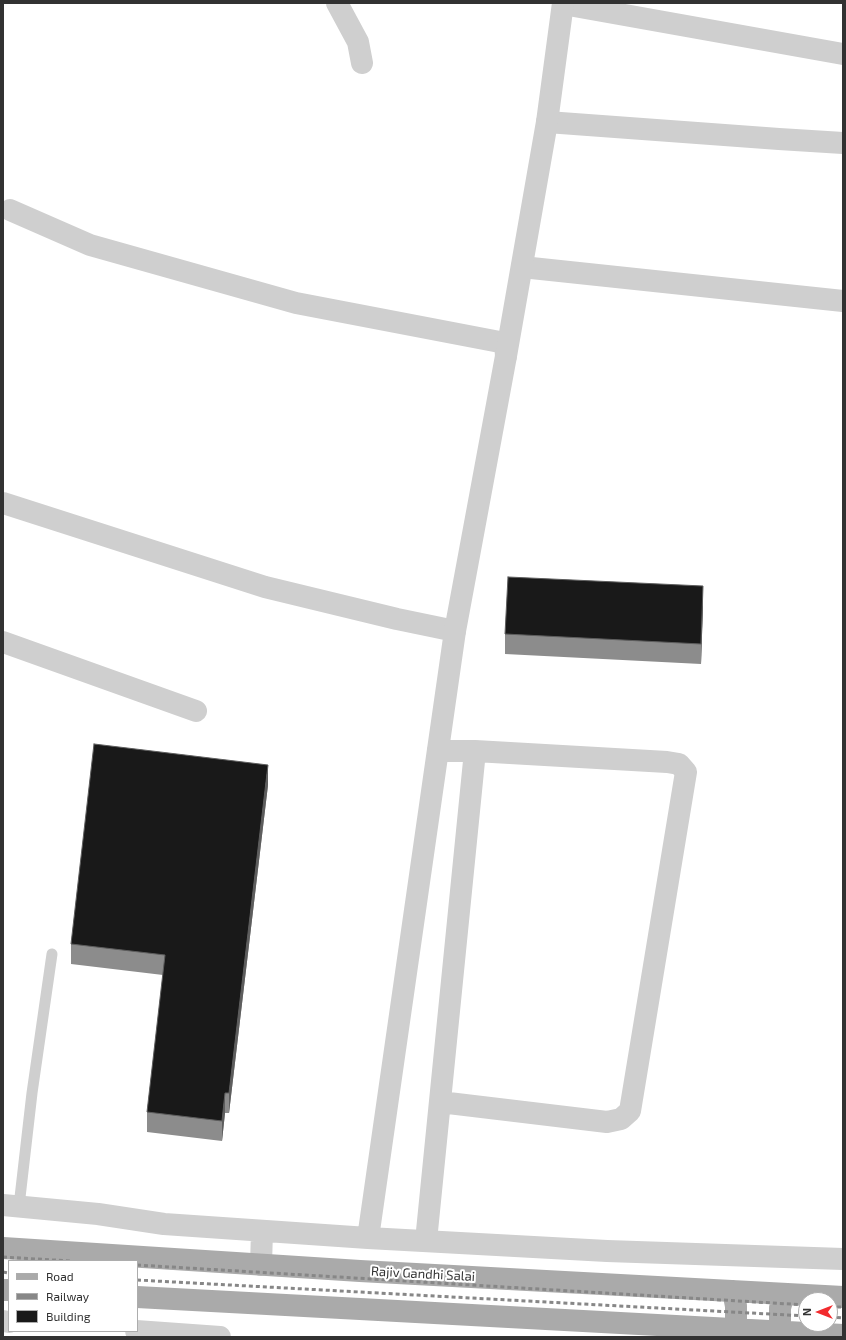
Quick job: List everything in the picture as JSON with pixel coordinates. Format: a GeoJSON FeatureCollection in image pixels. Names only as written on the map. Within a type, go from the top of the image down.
{"type":"FeatureCollection","features":[{"type":"Feature","properties":{"kind":"main road","name":"Rajiv Gandhi Salai"},"geometry":{"type":"LineString","coordinates":[[3,1248],[120,1258],[843,1297]]}},
{"type":"Feature","properties":{"kind":"main road"},"geometry":{"type":"LineString","coordinates":[[732,1329],[736,1320],[736,1306],[733,1291]]}},
{"type":"Feature","properties":{"kind":"main road"},"geometry":{"type":"LineString","coordinates":[[784,1294],[780,1308],[780,1325],[784,1332]]}},
{"type":"Feature","properties":{"kind":"main road"},"geometry":{"type":"LineString","coordinates":[[138,1297],[843,1335]]}},
{"type":"Feature","properties":{"kind":"street"},"geometry":{"type":"LineString","coordinates":[[336,3],[358,42],[362,63]]}},
{"type":"Feature","properties":{"kind":"street"},"geometry":{"type":"LineString","coordinates":[[368,1238],[455,631],[506,356],[547,122],[563,4],[843,54]]}},
{"type":"Feature","properties":{"kind":"street"},"geometry":{"type":"LineString","coordinates":[[547,122],[843,143]]}},
{"type":"Feature","properties":{"kind":"street"},"geometry":{"type":"LineString","coordinates":[[10,210],[90,245],[296,303],[505,343],[506,356]]}},
{"type":"Feature","properties":{"kind":"street"},"geometry":{"type":"LineString","coordinates":[[522,267],[843,302]]}},
{"type":"Feature","properties":{"kind":"street"},"geometry":{"type":"LineString","coordinates":[[3,503],[265,587],[397,619],[455,631]]}},
{"type":"Feature","properties":{"kind":"street"},"geometry":{"type":"LineString","coordinates":[[3,642],[196,711]]}},
{"type":"Feature","properties":{"kind":"street"},"geometry":{"type":"LineString","coordinates":[[438,752],[475,752],[667,762],[679,764],[686,772],[630,1110],[621,1119],[608,1122],[440,1102]]}},
{"type":"Feature","properties":{"kind":"street"},"geometry":{"type":"LineString","coordinates":[[426,1241],[475,752]]}},
{"type":"Feature","properties":{"kind":"street"},"geometry":{"type":"LineString","coordinates":[[11,1206],[98,1214],[164,1224],[368,1238],[608,1250],[843,1259]]}},
{"type":"Feature","properties":{"kind":"street"},"geometry":{"type":"LineString","coordinates":[[261,1265],[262,1231]]}},
{"type":"Feature","properties":{"kind":"street"},"geometry":{"type":"LineString","coordinates":[[138,1331],[220,1337]]}},
{"type":"Feature","properties":{"kind":"lane"},"geometry":{"type":"LineString","coordinates":[[11,1206],[32,1093],[52,954]]}},
{"type":"Feature","properties":{"kind":"building"},"geometry":{"type":"Polygon","coordinates":[[[508,577],[703,586],[701,644],[505,634],[508,577]]]}},
{"type":"Feature","properties":{"kind":"building"},"geometry":{"type":"Polygon","coordinates":[[[94,744],[268,765],[229,1093],[225,1093],[222,1121],[147,1112],[165,955],[71,944],[94,744]]]}},
{"type":"Feature","properties":{"kind":"railway"},"geometry":{"type":"LineString","coordinates":[[3,1257],[54,1260]]}},
{"type":"Feature","properties":{"kind":"railway"},"geometry":{"type":"LineString","coordinates":[[138,1265],[798,1305]]}},
{"type":"Feature","properties":{"kind":"railway"},"geometry":{"type":"LineString","coordinates":[[3,1272],[8,1273]]}},
{"type":"Feature","properties":{"kind":"railway"},"geometry":{"type":"LineString","coordinates":[[138,1280],[798,1316]]}},
{"type":"Feature","properties":{"kind":"railway"},"geometry":{"type":"LineString","coordinates":[[838,1307],[843,1307]]}},
{"type":"Feature","properties":{"kind":"railway"},"geometry":{"type":"LineString","coordinates":[[838,1318],[843,1318]]}}]}
